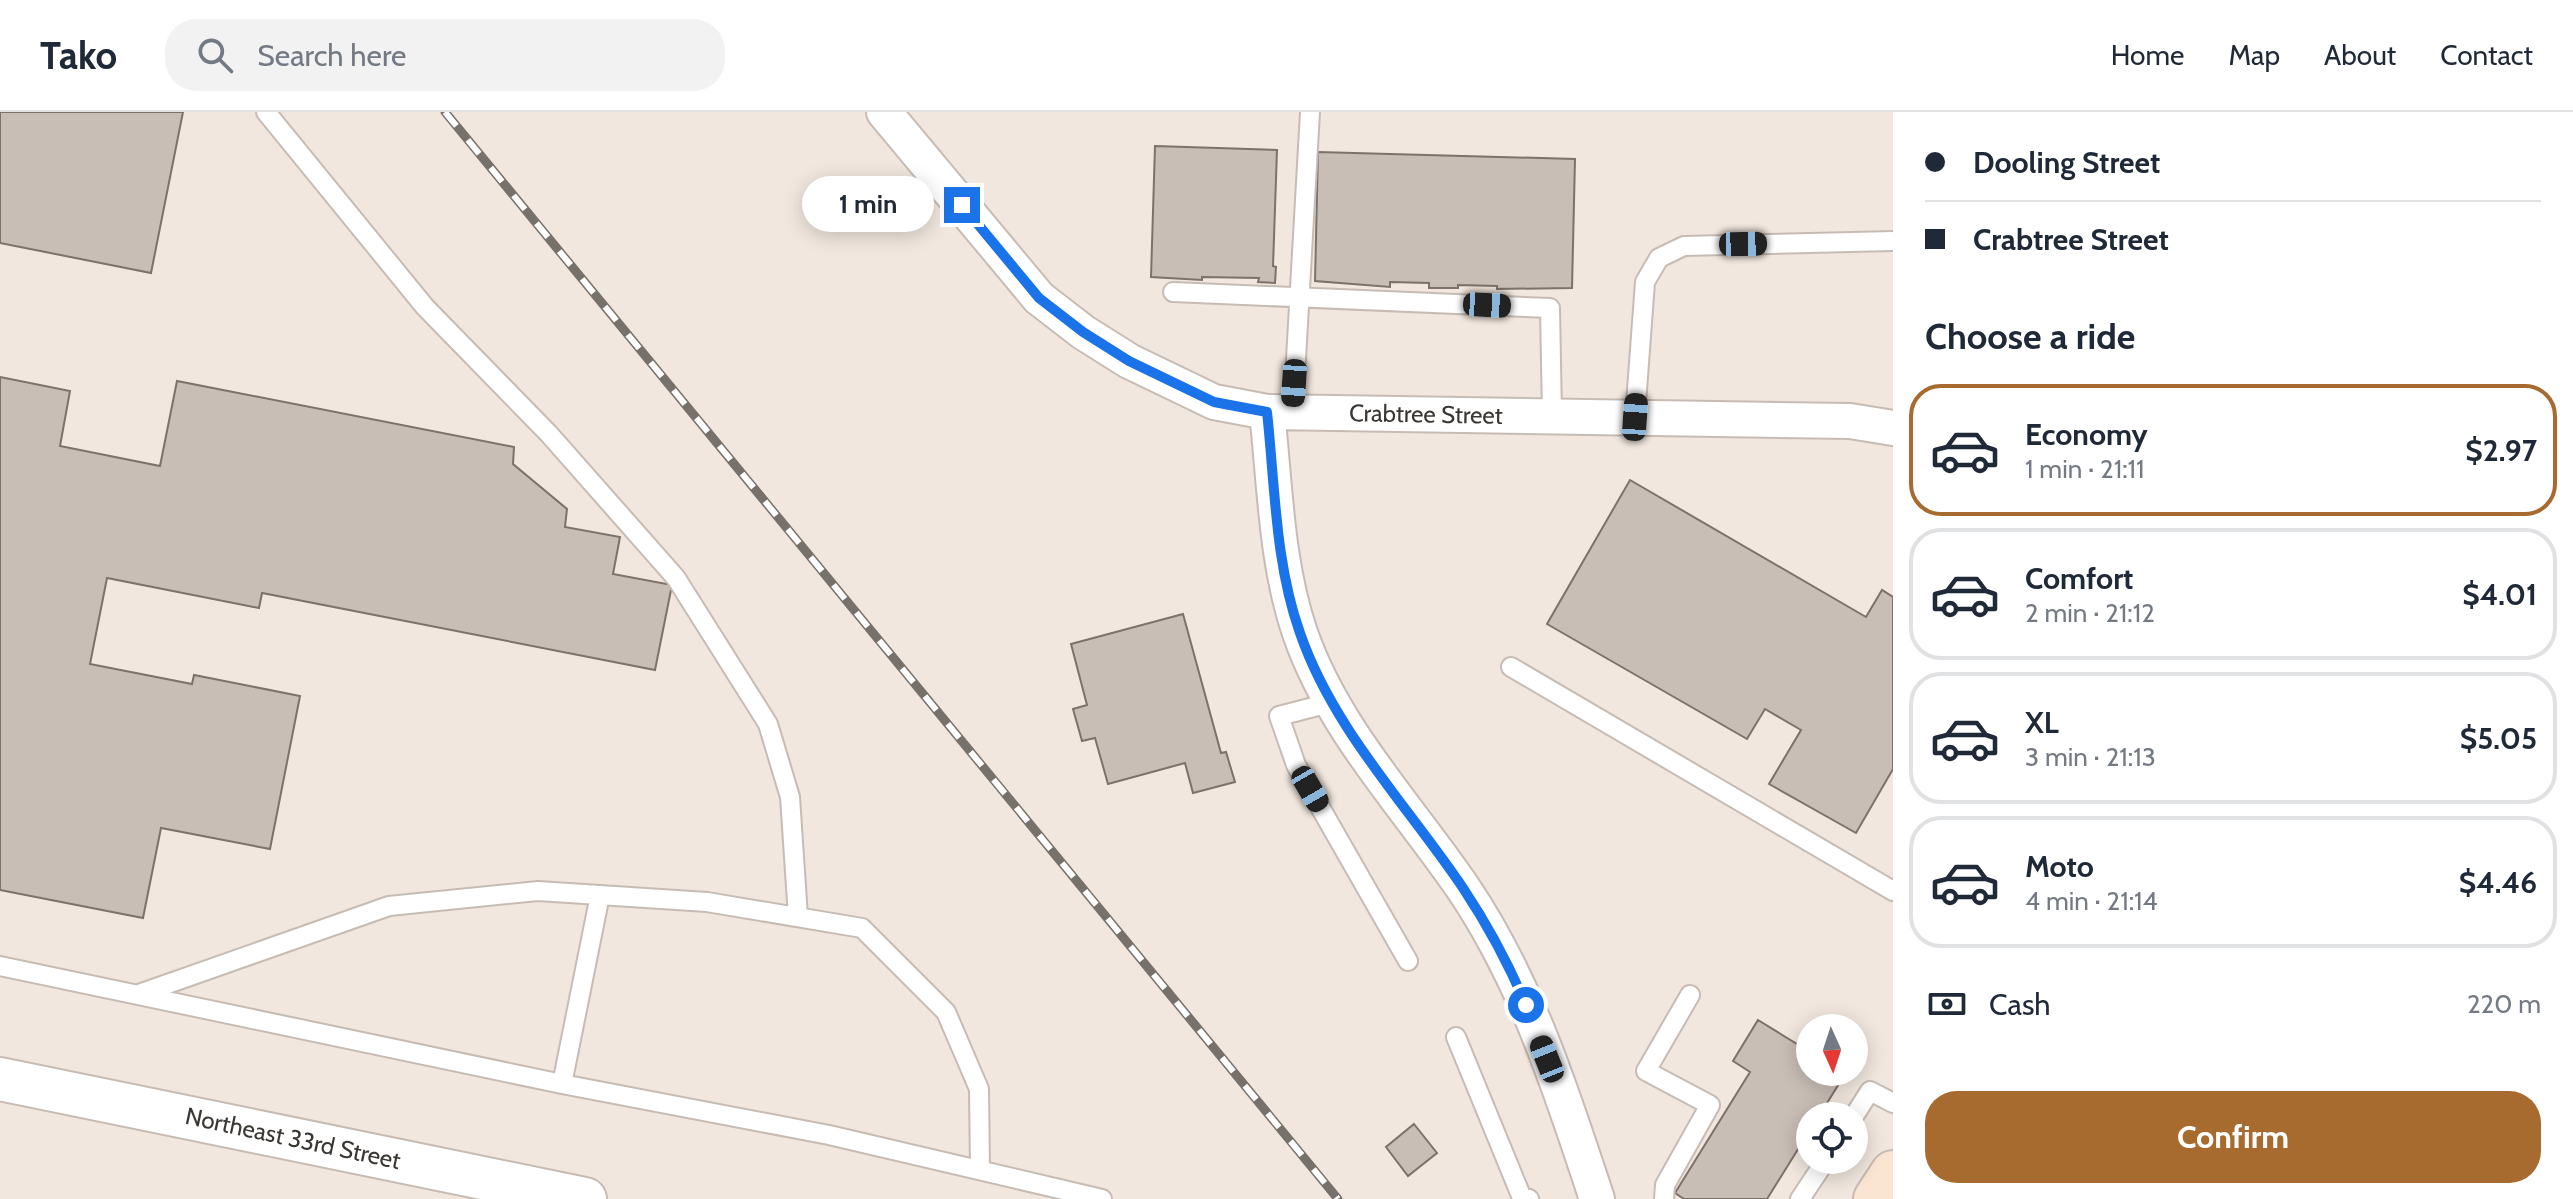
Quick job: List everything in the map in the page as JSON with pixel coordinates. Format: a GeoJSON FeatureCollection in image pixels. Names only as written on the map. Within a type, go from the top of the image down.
{"type":"FeatureCollection","features":[{"type":"Feature","properties":{"kind":"main road"},"geometry":{"type":"LineString","coordinates":[[1876,1199],[1893,1173]]}},
{"type":"Feature","properties":{"kind":"street","name":"Crabtree Street"},"geometry":{"type":"LineString","coordinates":[[884,112],[1039,298],[1083,332],[1129,361],[1214,402],[1280,412],[1850,421],[1893,428]]}},
{"type":"Feature","properties":{"kind":"street"},"geometry":{"type":"LineString","coordinates":[[1280,412],[1286,584],[1300,635],[1333,702],[1361,749],[1464,890],[1515,979],[1568,1112],[1597,1199]]}},
{"type":"Feature","properties":{"kind":"street","name":"Northeast 33rd Street"},"geometry":{"type":"LineString","coordinates":[[0,1079],[585,1199]]}},
{"type":"Feature","properties":{"kind":"lane"},"geometry":{"type":"LineString","coordinates":[[266,112],[425,307],[549,434],[676,578],[768,724],[790,797],[798,917]]}},
{"type":"Feature","properties":{"kind":"lane"},"geometry":{"type":"LineString","coordinates":[[1280,412],[1300,298],[1310,112]]}},
{"type":"Feature","properties":{"kind":"lane"},"geometry":{"type":"LineString","coordinates":[[1635,417],[1645,282],[1659,258],[1684,246],[1893,241]]}},
{"type":"Feature","properties":{"kind":"lane"},"geometry":{"type":"LineString","coordinates":[[1173,292],[1550,308],[1552,416]]}},
{"type":"Feature","properties":{"kind":"lane"},"geometry":{"type":"LineString","coordinates":[[1511,667],[1893,891]]}},
{"type":"Feature","properties":{"kind":"lane"},"geometry":{"type":"LineString","coordinates":[[1333,702],[1279,716],[1296,765],[1408,961]]}},
{"type":"Feature","properties":{"kind":"lane"},"geometry":{"type":"LineString","coordinates":[[136,994],[389,906],[538,891],[707,902],[862,928],[946,1012],[979,1089],[980,1170]]}},
{"type":"Feature","properties":{"kind":"lane"},"geometry":{"type":"LineString","coordinates":[[562,1084],[600,895]]}},
{"type":"Feature","properties":{"kind":"lane"},"geometry":{"type":"LineString","coordinates":[[0,966],[562,1084],[829,1135],[1102,1199]]}},
{"type":"Feature","properties":{"kind":"lane"},"geometry":{"type":"LineString","coordinates":[[1664,1199],[1665,1185],[1710,1105],[1646,1071],[1690,995]]}},
{"type":"Feature","properties":{"kind":"lane"},"geometry":{"type":"LineString","coordinates":[[1456,1037],[1522,1198],[1529,1199]]}},
{"type":"Feature","properties":{"kind":"lane"},"geometry":{"type":"LineString","coordinates":[[1863,1102],[1870,1091],[1893,1103]]}},
{"type":"Feature","properties":{"kind":"lane"},"geometry":{"type":"LineString","coordinates":[[1800,1199],[1817,1174]]}},
{"type":"Feature","properties":{"kind":"building"},"geometry":{"type":"Polygon","coordinates":[[[0,112],[183,112],[151,273],[0,243],[0,112]]]}},
{"type":"Feature","properties":{"kind":"building"},"geometry":{"type":"Polygon","coordinates":[[[1155,146],[1277,150],[1275,283],[1258,282],[1259,278],[1202,277],[1202,280],[1151,277],[1155,146]]]}},
{"type":"Feature","properties":{"kind":"building"},"geometry":{"type":"Polygon","coordinates":[[[1318,152],[1575,159],[1572,288],[1497,289],[1497,286],[1458,285],[1458,288],[1429,288],[1429,283],[1390,282],[1390,287],[1315,281],[1318,152]]]}},
{"type":"Feature","properties":{"kind":"building"},"geometry":{"type":"Polygon","coordinates":[[[0,377],[70,391],[60,446],[160,466],[177,381],[514,447],[513,464],[567,509],[565,527],[620,537],[613,574],[672,585],[655,670],[262,593],[259,608],[107,578],[90,664],[192,684],[194,675],[300,696],[270,849],[161,828],[143,918],[0,890],[0,377]]]}},
{"type":"Feature","properties":{"kind":"building"},"geometry":{"type":"Polygon","coordinates":[[[1630,480],[1866,617],[1882,590],[1893,597],[1893,769],[1856,833],[1769,784],[1801,730],[1765,709],[1747,739],[1547,624],[1630,480]]]}},
{"type":"Feature","properties":{"kind":"building"},"geometry":{"type":"Polygon","coordinates":[[[1183,614],[1221,753],[1226,752],[1235,782],[1193,793],[1185,763],[1108,784],[1095,738],[1082,741],[1073,709],[1087,705],[1071,644],[1183,614]]]}},
{"type":"Feature","properties":{"kind":"building"},"geometry":{"type":"Polygon","coordinates":[[[1758,1020],[1796,1043],[1796,1086],[1838,1086],[1828,1102],[1796,1102],[1796,1152],[1767,1199],[1684,1199],[1675,1193],[1750,1072],[1733,1061],[1758,1020]]]}},
{"type":"Feature","properties":{"kind":"building"},"geometry":{"type":"Polygon","coordinates":[[[1414,1124],[1437,1153],[1408,1176],[1386,1147],[1414,1124]]]}},
{"type":"Feature","properties":{"kind":"railway"},"geometry":{"type":"LineString","coordinates":[[445,112],[1338,1199]]}},
{"type":"Feature","properties":{"kind":"route"},"geometry":{"type":"LineString","coordinates":[[962,205],[1039,298],[1083,332],[1129,361],[1214,402],[1267,412],[1286,584],[1300,635],[1327,692],[1361,749],[1464,890],[1515,979],[1526,1005]]}}]}
